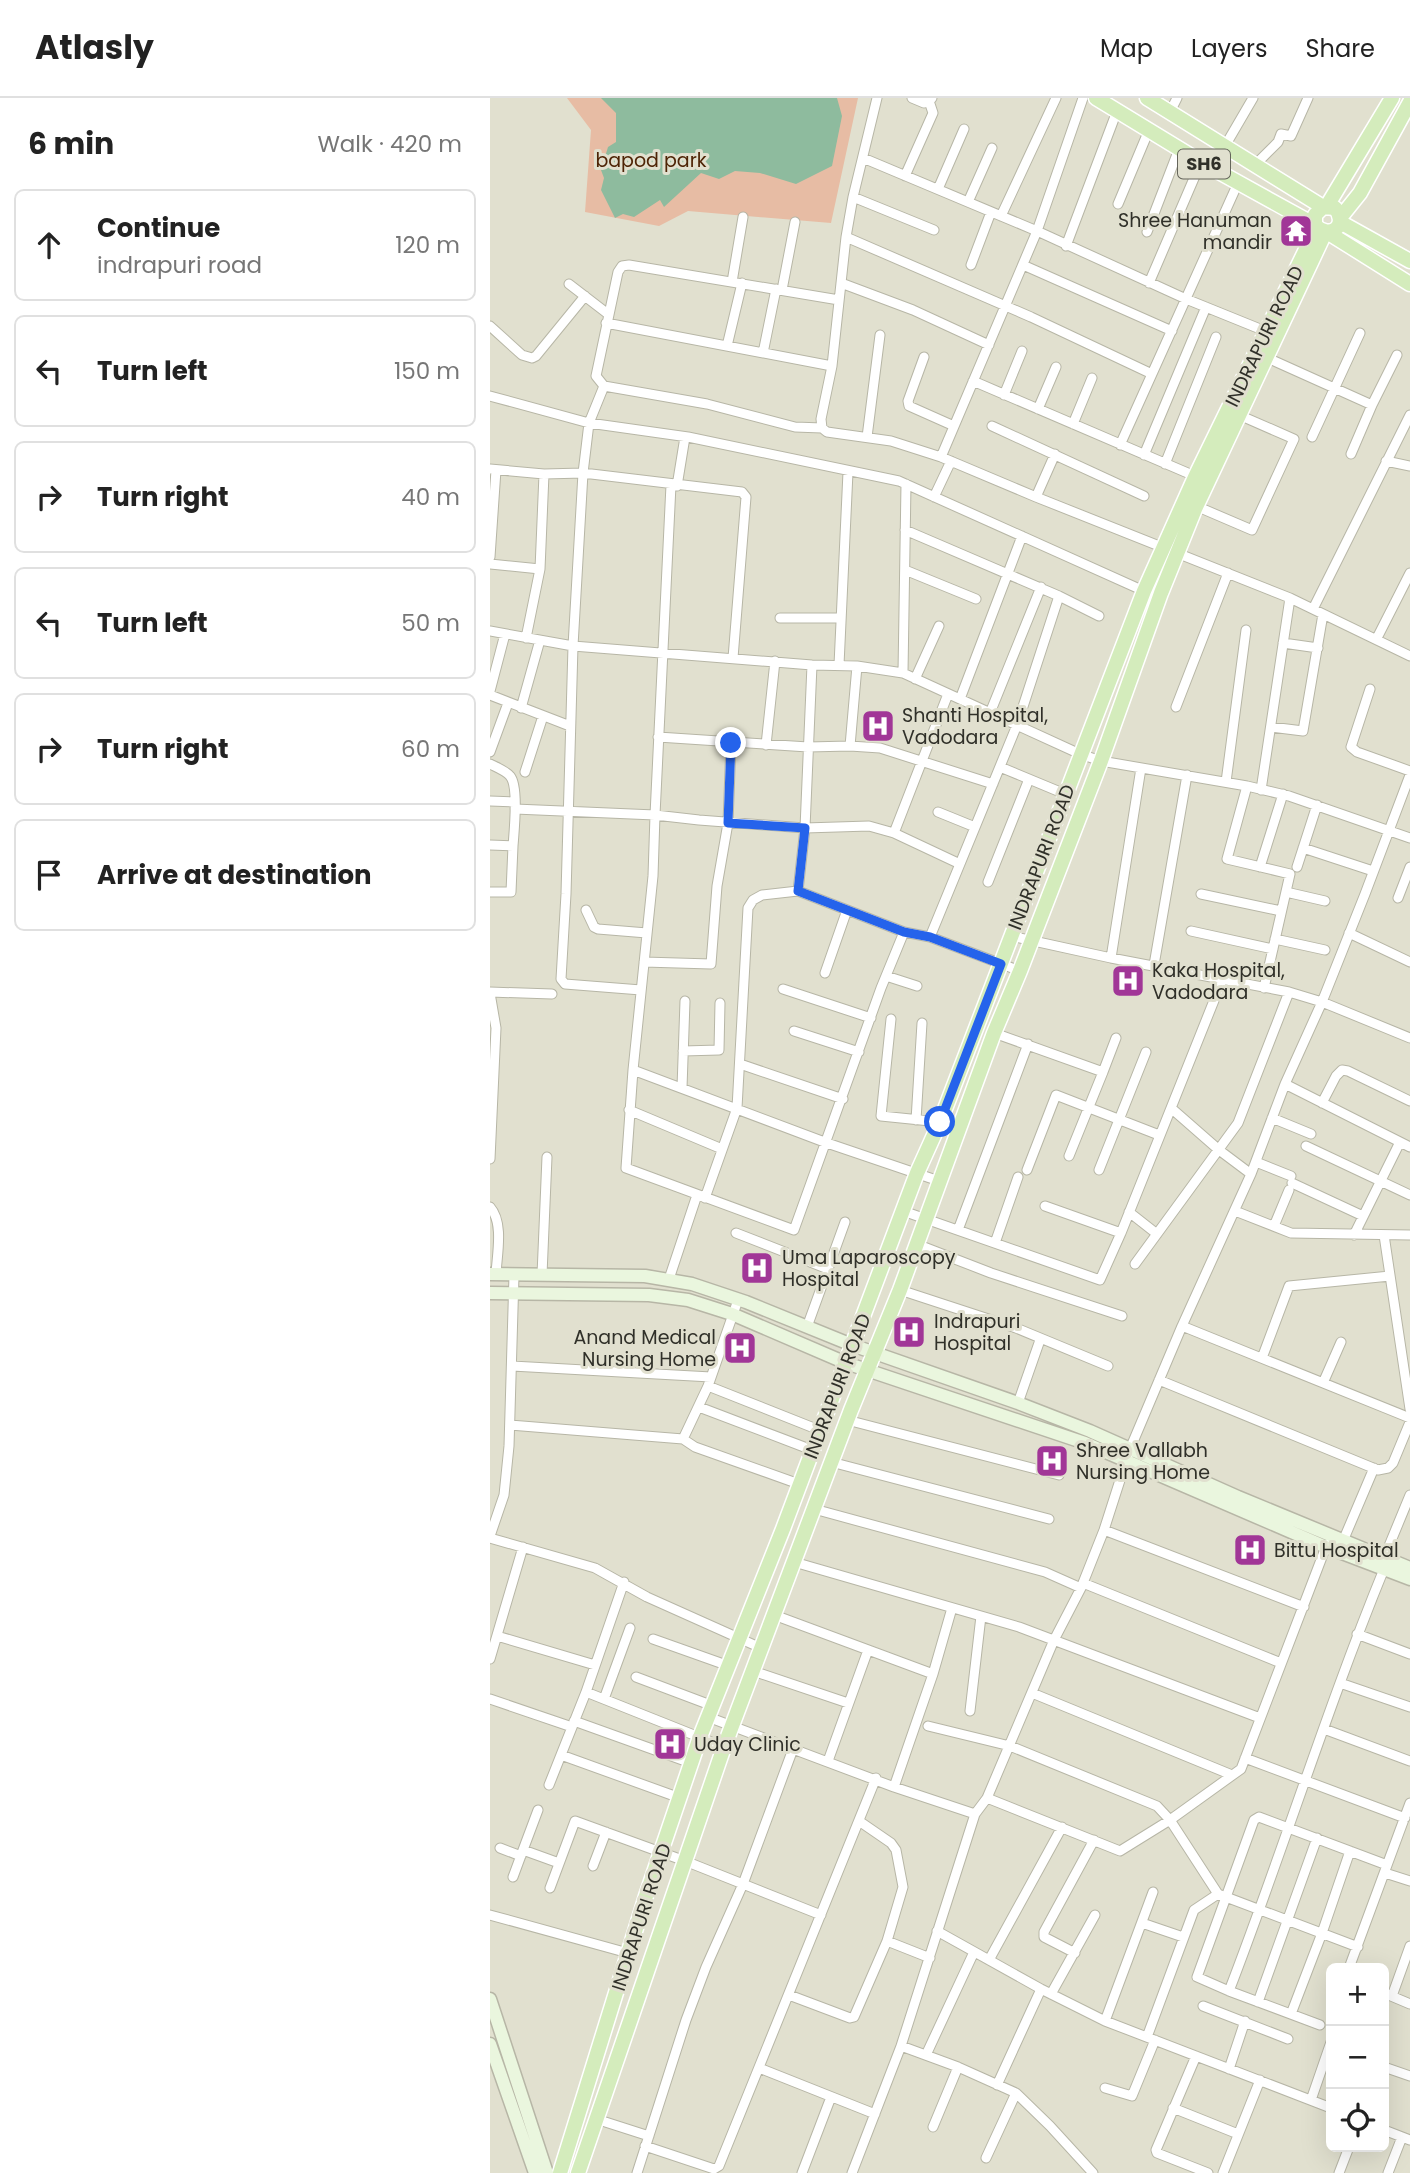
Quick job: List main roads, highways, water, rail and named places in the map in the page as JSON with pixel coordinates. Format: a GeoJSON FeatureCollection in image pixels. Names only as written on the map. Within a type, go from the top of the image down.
{"type":"FeatureCollection","features":[{"type":"Feature","properties":{"kind":"main road","name":"SH6"},"geometry":{"type":"LineString","coordinates":[[1096,98],[1201,162],[1321,229]]}},
{"type":"Feature","properties":{"kind":"main road"},"geometry":{"type":"LineString","coordinates":[[1147,98],[1325,206],[1335,208],[1340,220],[1410,261]]}},
{"type":"Feature","properties":{"kind":"main road"},"geometry":{"type":"LineString","coordinates":[[1392,98],[1325,206],[1315,215],[1321,229],[1410,284]]}},
{"type":"Feature","properties":{"kind":"main road"},"geometry":{"type":"LineString","coordinates":[[1321,229],[1337,228],[1409,108]]}},
{"type":"Feature","properties":{"kind":"main road","name":"INDRAPURI ROAD"},"geometry":{"type":"LineString","coordinates":[[578,2173],[724,1747],[847,1420],[900,1290],[994,1033],[1101,761],[1170,551],[1321,229]]}},
{"type":"Feature","properties":{"kind":"main road","name":"INDRAPURI ROAD"},"geometry":{"type":"LineString","coordinates":[[560,2173],[628,1953],[700,1737],[917,1173],[940,1122],[1144,591],[1196,506],[1201,480],[1239,415],[1261,355]]}},
{"type":"Feature","properties":{"kind":"place","name":"Shree Hanuman mandir"},"geometry":{"type":"Point","coordinates":[1296,231]}},
{"type":"Feature","properties":{"kind":"place","name":"Shanti Hospital, Vadodara"},"geometry":{"type":"Point","coordinates":[878,726]}},
{"type":"Feature","properties":{"kind":"place","name":"Kaka Hospital, Vadodara"},"geometry":{"type":"Point","coordinates":[1128,981]}},
{"type":"Feature","properties":{"kind":"place","name":"Uma Laparoscopy Hospital"},"geometry":{"type":"Point","coordinates":[757,1268]}},
{"type":"Feature","properties":{"kind":"place","name":"Indrapuri Hospital"},"geometry":{"type":"Point","coordinates":[909,1332]}},
{"type":"Feature","properties":{"kind":"place","name":"Anand Medical Nursing Home"},"geometry":{"type":"Point","coordinates":[740,1348]}},
{"type":"Feature","properties":{"kind":"place","name":"Shree Vallabh Nursing Home"},"geometry":{"type":"Point","coordinates":[1052,1461]}},
{"type":"Feature","properties":{"kind":"place","name":"Bittu Hospital"},"geometry":{"type":"Point","coordinates":[1250,1550]}},
{"type":"Feature","properties":{"kind":"place","name":"Uday Clinic"},"geometry":{"type":"Point","coordinates":[670,1744]}},
{"type":"Feature","properties":{"kind":"park label","name":"bapod park"},"geometry":{"type":"Point","coordinates":[651,160]}}]}
